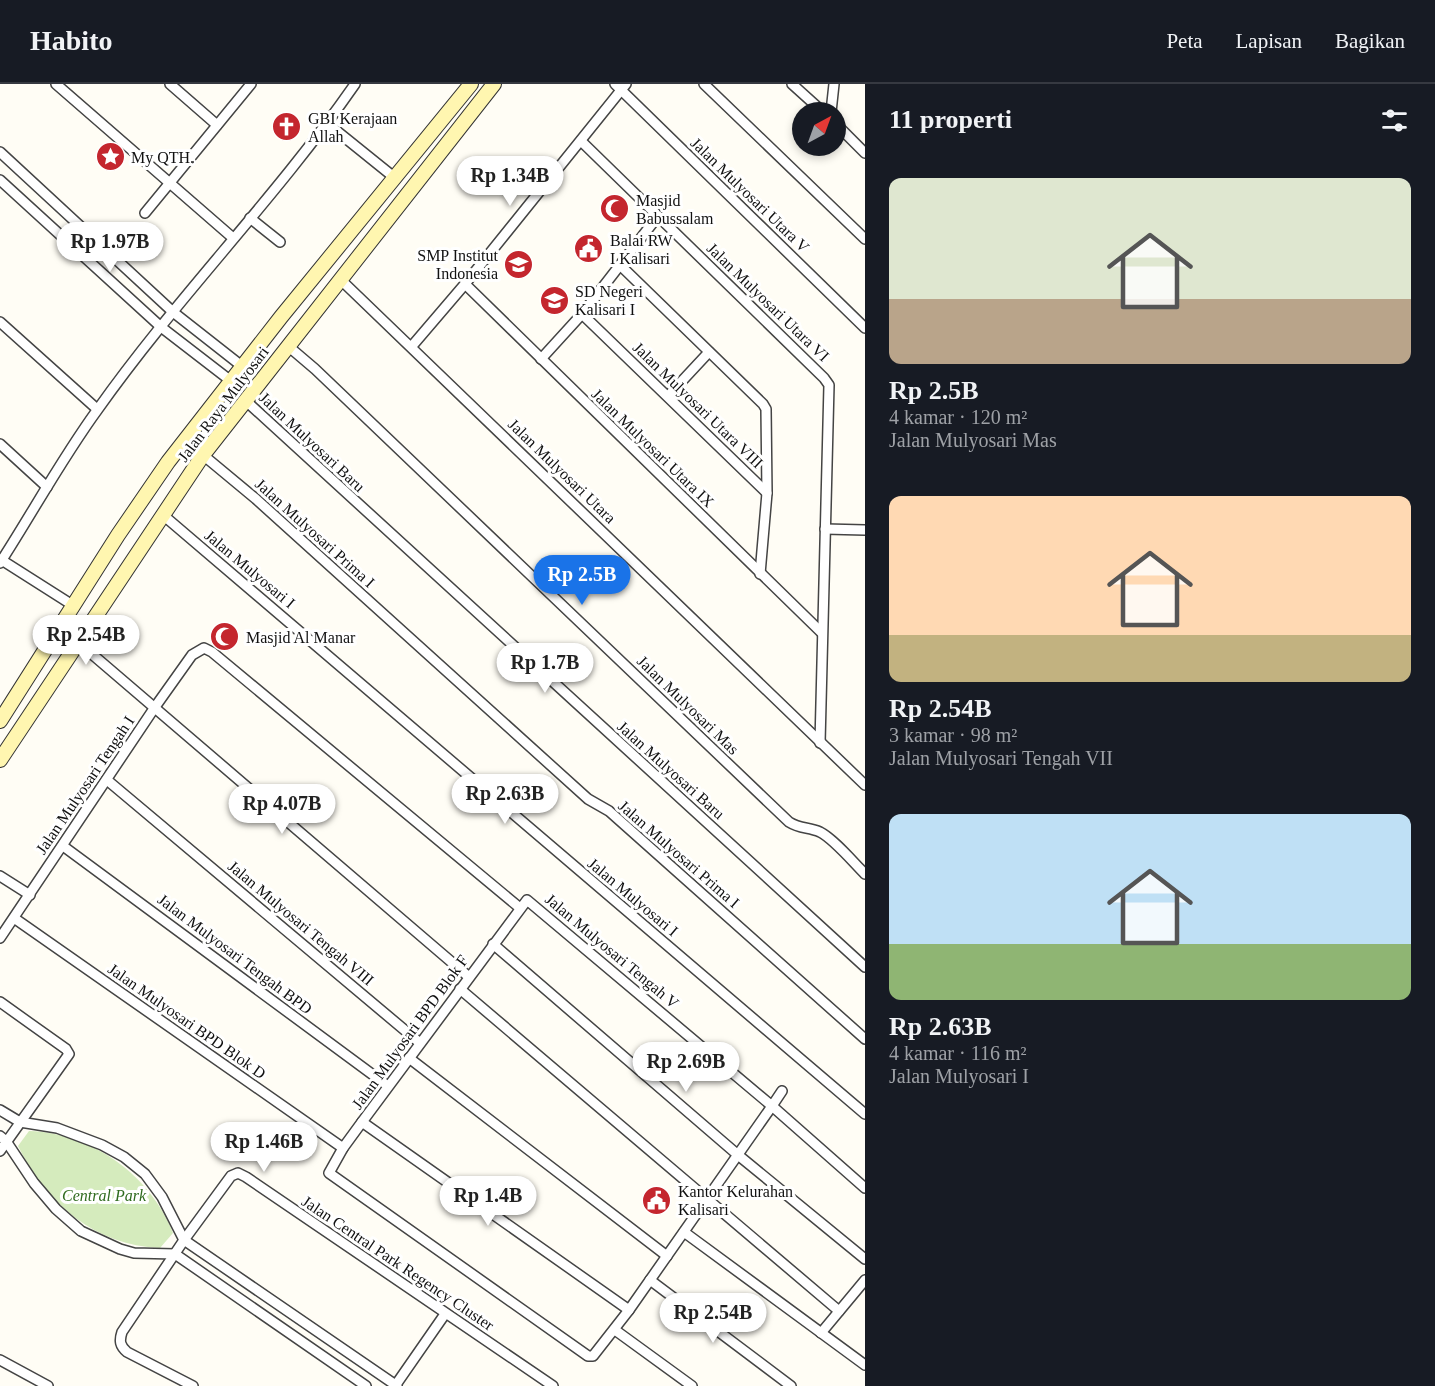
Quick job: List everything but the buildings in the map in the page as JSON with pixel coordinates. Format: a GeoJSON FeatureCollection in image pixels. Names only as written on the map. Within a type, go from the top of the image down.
{"type":"FeatureCollection","features":[{"type":"Feature","properties":{"kind":"main road","name":"Jalan Raya Mulyosari"},"geometry":{"type":"LineString","coordinates":[[0,721],[118,535],[168,462],[471,84]]}},
{"type":"Feature","properties":{"kind":"main road","name":"Jalan Raya Mulyosari"},"geometry":{"type":"LineString","coordinates":[[0,760],[203,455],[494,84]]}},
{"type":"Feature","properties":{"kind":"main road"},"geometry":{"type":"LineString","coordinates":[[431,134],[446,146]]}},
{"type":"Feature","properties":{"kind":"main road"},"geometry":{"type":"LineString","coordinates":[[129,519],[151,533]]}},
{"type":"Feature","properties":{"kind":"main road"},"geometry":{"type":"LineString","coordinates":[[118,535],[140,549]]}},
{"type":"Feature","properties":{"kind":"street"},"geometry":{"type":"LineString","coordinates":[[57,84],[233,238]]}},
{"type":"Feature","properties":{"kind":"street"},"geometry":{"type":"LineString","coordinates":[[170,84],[217,125]]}},
{"type":"Feature","properties":{"kind":"street"},"geometry":{"type":"LineString","coordinates":[[145,213],[251,84]]}},
{"type":"Feature","properties":{"kind":"street"},"geometry":{"type":"LineString","coordinates":[[74,606],[0,561],[97,409],[172,312],[328,124],[355,84]]}},
{"type":"Feature","properties":{"kind":"street"},"geometry":{"type":"LineString","coordinates":[[792,84],[812,102]]}},
{"type":"Feature","properties":{"kind":"street"},"geometry":{"type":"LineString","coordinates":[[832,102],[834,84]]}},
{"type":"Feature","properties":{"kind":"street"},"geometry":{"type":"LineString","coordinates":[[707,85],[865,239]]}},
{"type":"Feature","properties":{"kind":"street"},"geometry":{"type":"LineString","coordinates":[[412,346],[581,141],[620,86]]}},
{"type":"Feature","properties":{"kind":"street","name":"Jalan Mulyosari Utara V"},"geometry":{"type":"LineString","coordinates":[[620,86],[865,328]]}},
{"type":"Feature","properties":{"kind":"street"},"geometry":{"type":"LineString","coordinates":[[328,124],[395,178]]}},
{"type":"Feature","properties":{"kind":"street"},"geometry":{"type":"LineString","coordinates":[[846,134],[865,153]]}},
{"type":"Feature","properties":{"kind":"street","name":"Jalan Mulyosari Utara VI"},"geometry":{"type":"LineString","coordinates":[[581,141],[829,385],[820,743]]}},
{"type":"Feature","properties":{"kind":"street"},"geometry":{"type":"LineString","coordinates":[[0,152],[172,312],[243,367]]}},
{"type":"Feature","properties":{"kind":"street"},"geometry":{"type":"LineString","coordinates":[[0,180],[161,327],[231,381]]}},
{"type":"Feature","properties":{"kind":"street"},"geometry":{"type":"LineString","coordinates":[[541,359],[582,314],[658,216]]}},
{"type":"Feature","properties":{"kind":"street"},"geometry":{"type":"LineString","coordinates":[[250,218],[280,242]]}},
{"type":"Feature","properties":{"kind":"street"},"geometry":{"type":"LineString","coordinates":[[620,265],[766,409],[767,493],[760,574]]}},
{"type":"Feature","properties":{"kind":"street","name":"Jalan Mulyosari Utara"},"geometry":{"type":"LineString","coordinates":[[341,280],[865,785]]}},
{"type":"Feature","properties":{"kind":"street","name":"Jalan Mulyosari Utara IX"},"geometry":{"type":"LineString","coordinates":[[465,284],[822,633]]}},
{"type":"Feature","properties":{"kind":"street","name":"Jalan Mulyosari Utara VIII"},"geometry":{"type":"LineString","coordinates":[[582,314],[767,493]]}},
{"type":"Feature","properties":{"kind":"street"},"geometry":{"type":"LineString","coordinates":[[0,322],[97,409]]}},
{"type":"Feature","properties":{"kind":"street","name":"Jalan Mulyosari Mas"},"geometry":{"type":"LineString","coordinates":[[288,346],[315,369],[789,822],[800,828],[825,835],[865,873]]}},
{"type":"Feature","properties":{"kind":"street"},"geometry":{"type":"LineString","coordinates":[[668,396],[709,352]]}},
{"type":"Feature","properties":{"kind":"street","name":"Jalan Mulyosari Baru"},"geometry":{"type":"LineString","coordinates":[[245,400],[865,967]]}},
{"type":"Feature","properties":{"kind":"street"},"geometry":{"type":"LineString","coordinates":[[0,444],[47,487]]}},
{"type":"Feature","properties":{"kind":"street","name":"Jalan Mulyosari Prima I"},"geometry":{"type":"LineString","coordinates":[[203,455],[256,499],[588,799],[609,811],[865,1039]]}},
{"type":"Feature","properties":{"kind":"street","name":"Jalan Mulyosari I"},"geometry":{"type":"LineString","coordinates":[[163,515],[865,1114]]}},
{"type":"Feature","properties":{"kind":"street"},"geometry":{"type":"LineString","coordinates":[[825,529],[865,530]]}},
{"type":"Feature","properties":{"kind":"street"},"geometry":{"type":"LineString","coordinates":[[79,643],[469,977]]}},
{"type":"Feature","properties":{"kind":"street","name":"Jalan Mulyosari Tengah V"},"geometry":{"type":"LineString","coordinates":[[197,651],[204,648],[212,652],[519,909],[529,900],[865,1188]]}},
{"type":"Feature","properties":{"kind":"street","name":"Jalan Mulyosari Tengah I"},"geometry":{"type":"LineString","coordinates":[[0,938],[155,707],[197,651]]}},
{"type":"Feature","properties":{"kind":"street","name":"Jalan Mulyosari Tengah VIII"},"geometry":{"type":"LineString","coordinates":[[107,780],[420,1043]]}},
{"type":"Feature","properties":{"kind":"street","name":"Jalan Mulyosari Tengah BPD"},"geometry":{"type":"LineString","coordinates":[[63,846],[388,1086]]}},
{"type":"Feature","properties":{"kind":"street"},"geometry":{"type":"LineString","coordinates":[[0,876],[30,895]]}},
{"type":"Feature","properties":{"kind":"street","name":"Jalan Mulyosari BPD Blok F"},"geometry":{"type":"LineString","coordinates":[[519,909],[343,1148],[330,1168],[329,1174],[588,1356],[596,1354],[615,1330]]}},
{"type":"Feature","properties":{"kind":"street","name":"Jalan Mulyosari BPD Blok D"},"geometry":{"type":"LineString","coordinates":[[14,918],[343,1148]]}},
{"type":"Feature","properties":{"kind":"street"},"geometry":{"type":"LineString","coordinates":[[493,945],[738,1155],[865,1259]]}},
{"type":"Feature","properties":{"kind":"street"},"geometry":{"type":"LineString","coordinates":[[460,989],[708,1197],[839,1311]]}},
{"type":"Feature","properties":{"kind":"street"},"geometry":{"type":"LineString","coordinates":[[0,1002],[66,1049],[69,1054],[20,1122],[3,1139],[0,1151]]}},
{"type":"Feature","properties":{"kind":"street"},"geometry":{"type":"LineString","coordinates":[[409,1058],[667,1256]]}},
{"type":"Feature","properties":{"kind":"street"},"geometry":{"type":"LineString","coordinates":[[692,1386],[615,1330],[782,1092]]}},
{"type":"Feature","properties":{"kind":"street"},"geometry":{"type":"LineString","coordinates":[[0,1110],[20,1122],[57,1128],[102,1144],[124,1157],[145,1174],[162,1197],[184,1240],[396,1386],[446,1314]]}},
{"type":"Feature","properties":{"kind":"street"},"geometry":{"type":"LineString","coordinates":[[362,1122],[629,1310]]}},
{"type":"Feature","properties":{"kind":"street"},"geometry":{"type":"LineString","coordinates":[[3,1139],[56,1209],[81,1231],[134,1253],[175,1254],[366,1386]]}},
{"type":"Feature","properties":{"kind":"street","name":"Jalan Central Park Regency Cluster"},"geometry":{"type":"LineString","coordinates":[[192,1386],[127,1352],[120,1341],[123,1332],[184,1240],[231,1176],[240,1174],[553,1386]]}},
{"type":"Feature","properties":{"kind":"street"},"geometry":{"type":"LineString","coordinates":[[684,1232],[865,1365]]}},
{"type":"Feature","properties":{"kind":"street"},"geometry":{"type":"LineString","coordinates":[[650,1280],[791,1386]]}},
{"type":"Feature","properties":{"kind":"street"},"geometry":{"type":"LineString","coordinates":[[821,1333],[865,1280]]}},
{"type":"Feature","properties":{"kind":"street"},"geometry":{"type":"LineString","coordinates":[[0,1360],[48,1386]]}},
{"type":"Feature","properties":{"kind":"green space","name":"Central Park"},"geometry":{"type":"Polygon","coordinates":[[[29,1131],[75,1140],[116,1161],[150,1193],[173,1233],[160,1248],[136,1245],[114,1239],[75,1218],[43,1186],[18,1146],[29,1131]]]}},
{"type":"Feature","properties":{"kind":"place","name":"GBI Kerajaan Allah"},"geometry":{"type":"Point","coordinates":[287,127]}},
{"type":"Feature","properties":{"kind":"place","name":"My QTH."},"geometry":{"type":"Point","coordinates":[110,157]}},
{"type":"Feature","properties":{"kind":"place","name":"Masjid Babussalam"},"geometry":{"type":"Point","coordinates":[615,209]}},
{"type":"Feature","properties":{"kind":"place","name":"Balai RW I Kalisari"},"geometry":{"type":"Point","coordinates":[589,249]}},
{"type":"Feature","properties":{"kind":"place","name":"SMP Institut Indonesia"},"geometry":{"type":"Point","coordinates":[519,264]}},
{"type":"Feature","properties":{"kind":"place","name":"SD Negeri Kalisari I"},"geometry":{"type":"Point","coordinates":[554,300]}},
{"type":"Feature","properties":{"kind":"place","name":"Masjid Al Manar"},"geometry":{"type":"Point","coordinates":[225,637]}},
{"type":"Feature","properties":{"kind":"place","name":"Kantor Kelurahan Kalisari"},"geometry":{"type":"Point","coordinates":[657,1200]}}]}
